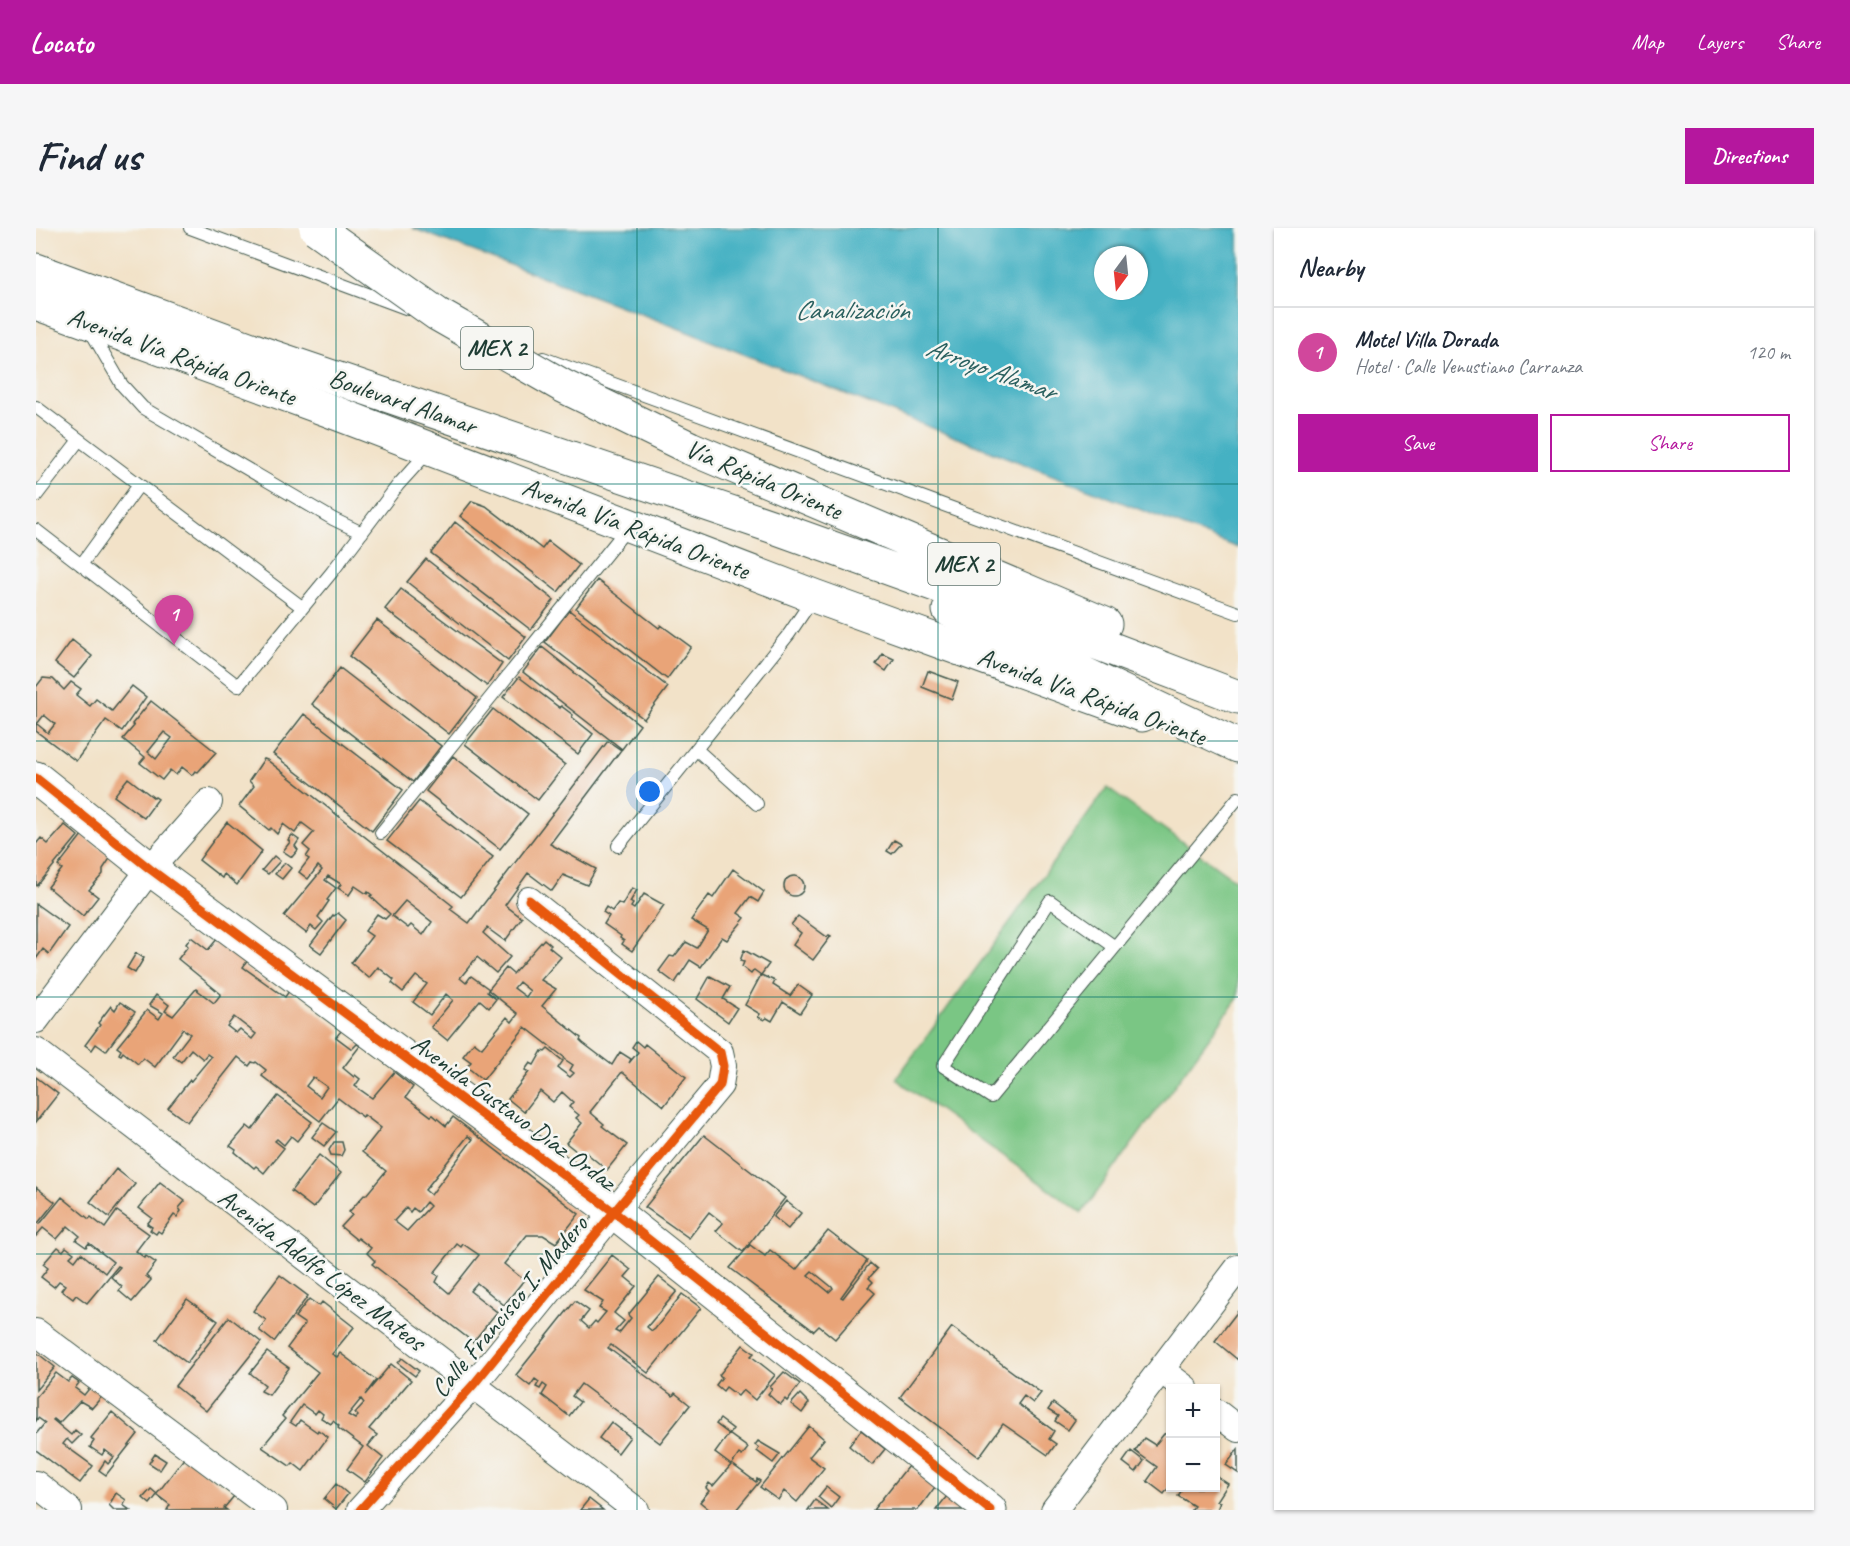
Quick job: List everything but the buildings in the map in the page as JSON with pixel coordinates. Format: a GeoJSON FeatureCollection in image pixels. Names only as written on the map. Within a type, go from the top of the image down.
{"type":"FeatureCollection","features":[{"type":"Feature","properties":{"kind":"main road","name":"Vía Rápida Oriente"},"geometry":{"type":"LineString","coordinates":[[316,228],[437,314],[562,386],[690,448],[1238,681]]}},
{"type":"Feature","properties":{"kind":"main road","name":"Boulevard Alamar"},"geometry":{"type":"LineString","coordinates":[[36,270],[262,353],[771,526]]}},
{"type":"Feature","properties":{"kind":"main road"},"geometry":{"type":"LineString","coordinates":[[36,293],[262,353]]}},
{"type":"Feature","properties":{"kind":"main road","name":"Avenida Vía Rápida Oriente"},"geometry":{"type":"LineString","coordinates":[[36,303],[814,596],[1238,748]]}},
{"type":"Feature","properties":{"kind":"main road"},"geometry":{"type":"LineString","coordinates":[[771,526],[1086,639],[1238,697]]}},
{"type":"Feature","properties":{"kind":"main road"},"geometry":{"type":"LineString","coordinates":[[771,526],[1238,748]]}},
{"type":"Feature","properties":{"kind":"main road","name":"Avenida Gustavo Díaz Ordaz"},"geometry":{"type":"LineString","coordinates":[[36,778],[150,869],[614,1212],[990,1510]]}},
{"type":"Feature","properties":{"kind":"street"},"geometry":{"type":"LineString","coordinates":[[36,1020],[150,869],[209,802]]}},
{"type":"Feature","properties":{"kind":"street","name":"Calle Francisco I. Madero"},"geometry":{"type":"LineString","coordinates":[[360,1510],[474,1384],[720,1085],[723,1066],[720,1052],[529,900]]}},
{"type":"Feature","properties":{"kind":"street","name":"Avenida Adolfo López Mateos"},"geometry":{"type":"LineString","coordinates":[[36,1051],[636,1510]]}},
{"type":"Feature","properties":{"kind":"street"},"geometry":{"type":"LineString","coordinates":[[1054,1510],[1238,1268]]}},
{"type":"Feature","properties":{"kind":"street"},"geometry":{"type":"LineString","coordinates":[[36,1332],[274,1510]]}},
{"type":"Feature","properties":{"kind":"street"},"geometry":{"type":"LineString","coordinates":[[1161,1370],[1179,1384]]}},
{"type":"Feature","properties":{"kind":"street"},"geometry":{"type":"LineString","coordinates":[[1220,1416],[1238,1429]]}},
{"type":"Feature","properties":{"kind":"street"},"geometry":{"type":"LineString","coordinates":[[36,1484],[69,1510]]}},
{"type":"Feature","properties":{"kind":"lane"},"geometry":{"type":"LineString","coordinates":[[190,228],[1238,613]]}},
{"type":"Feature","properties":{"kind":"lane"},"geometry":{"type":"LineString","coordinates":[[85,321],[117,377],[143,408],[333,519],[362,533]]}},
{"type":"Feature","properties":{"kind":"lane"},"geometry":{"type":"LineString","coordinates":[[36,407],[302,607]]}},
{"type":"Feature","properties":{"kind":"lane"},"geometry":{"type":"LineString","coordinates":[[36,496],[79,440]]}},
{"type":"Feature","properties":{"kind":"lane"},"geometry":{"type":"LineString","coordinates":[[36,530],[238,686],[332,572],[398,484],[430,450]]}},
{"type":"Feature","properties":{"kind":"lane"},"geometry":{"type":"LineString","coordinates":[[81,565],[139,485]]}},
{"type":"Feature","properties":{"kind":"lane"},"geometry":{"type":"LineString","coordinates":[[381,833],[629,525]]}},
{"type":"Feature","properties":{"kind":"lane"},"geometry":{"type":"LineString","coordinates":[[618,846],[789,634],[814,596]]}},
{"type":"Feature","properties":{"kind":"lane"},"geometry":{"type":"LineString","coordinates":[[696,749],[757,804]]}},
{"type":"Feature","properties":{"kind":"lane"},"geometry":{"type":"LineString","coordinates":[[1115,947],[1050,901],[943,1066],[991,1097],[1115,947],[1238,798]]}},
{"type":"Feature","properties":{"kind":"green space"},"geometry":{"type":"Polygon","coordinates":[[[1107,788],[1238,882],[1238,998],[1082,1213],[896,1079],[1107,788]]]}},
{"type":"Feature","properties":{"kind":"water","name":"Canalización"},"geometry":{"type":"Polygon","coordinates":[[[412,228],[1238,228],[1238,548],[657,320],[412,228]]]}},
{"type":"Feature","properties":{"kind":"cycle path"},"geometry":{"type":"LineString","coordinates":[[36,778],[150,869],[614,1212],[990,1510]]}},
{"type":"Feature","properties":{"kind":"cycle path"},"geometry":{"type":"LineString","coordinates":[[360,1510],[474,1384],[720,1085],[723,1066],[720,1052],[529,900]]}},
{"type":"Feature","properties":{"kind":"place","name":"Motel Villa Dorada"},"geometry":{"type":"Point","coordinates":[174,645]}},
{"type":"Feature","properties":{"kind":"water label","name":"Arroyo Alamar"},"geometry":{"type":"Point","coordinates":[991,369]}}]}
